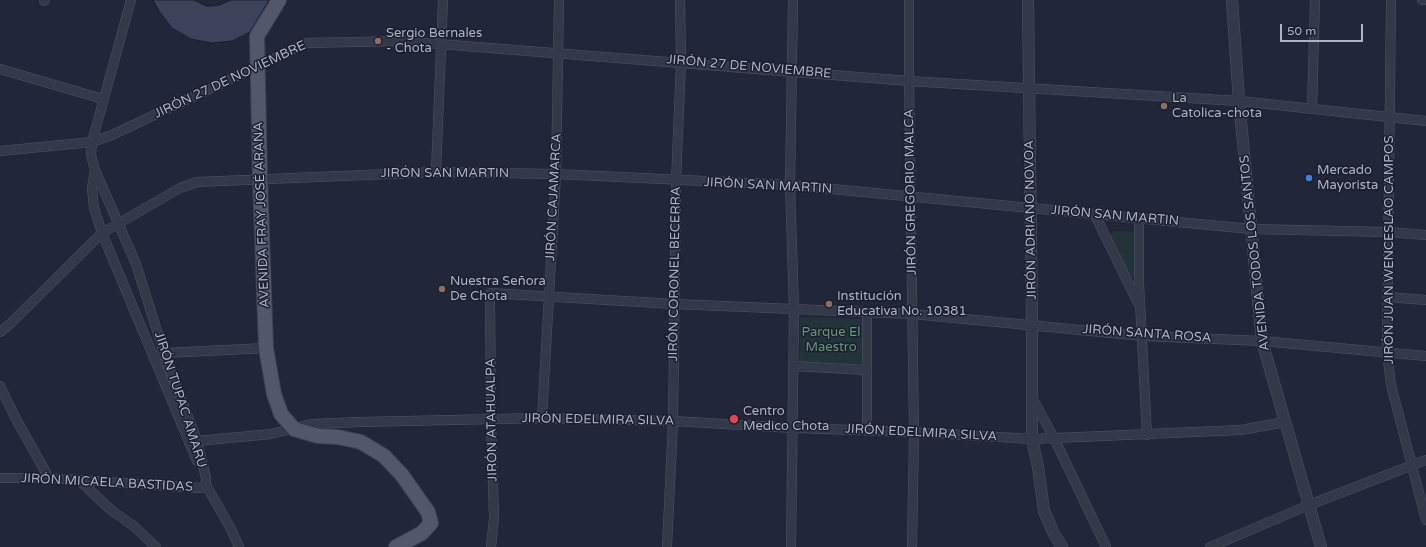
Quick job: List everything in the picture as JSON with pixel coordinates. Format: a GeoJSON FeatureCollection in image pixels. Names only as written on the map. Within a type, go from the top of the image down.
{"type":"FeatureCollection","features":[{"type":"Feature","properties":{"kind":"main road","name":"AVENIDA FRAY JOSÉ ARANA"},"geometry":{"type":"LineString","coordinates":[[279,0],[257,36],[260,178],[266,348],[274,394],[281,414],[294,429]]}},
{"type":"Feature","properties":{"kind":"main road"},"geometry":{"type":"LineString","coordinates":[[294,429],[318,436],[338,437],[361,442],[384,456],[402,474],[428,512],[431,523],[422,533],[396,547]]}},
{"type":"Feature","properties":{"kind":"street","name":"JIRÓN TUPAC AMARU"},"geometry":{"type":"LineString","coordinates":[[131,0],[103,99],[92,142],[91,155],[95,170],[119,222],[136,264],[206,481],[231,528],[239,547]]}},
{"type":"Feature","properties":{"kind":"street"},"geometry":{"type":"LineString","coordinates":[[436,172],[443,0]]}},
{"type":"Feature","properties":{"kind":"street","name":"JIRÓN CAJAMARCA"},"geometry":{"type":"LineString","coordinates":[[542,418],[556,174],[560,0]]}},
{"type":"Feature","properties":{"kind":"street","name":"JIRÓN CORONEL BECERRA"},"geometry":{"type":"LineString","coordinates":[[667,547],[673,420],[676,181],[681,62],[680,0]]}},
{"type":"Feature","properties":{"kind":"street"},"geometry":{"type":"LineString","coordinates":[[791,547],[794,309],[790,185],[793,0]]}},
{"type":"Feature","properties":{"kind":"street","name":"JIRÓN GREGORIO MALCA"},"geometry":{"type":"LineString","coordinates":[[909,0],[914,432],[912,547]]}},
{"type":"Feature","properties":{"kind":"street","name":"JIRÓN ADRIANO NOVOA"},"geometry":{"type":"LineString","coordinates":[[1028,0],[1032,439],[1038,467],[1044,511],[1054,534],[1062,547]]}},
{"type":"Feature","properties":{"kind":"street","name":"AVENIDA TODOS LOS SANTOS"},"geometry":{"type":"LineString","coordinates":[[1232,0],[1239,101],[1262,341],[1321,547]]}},
{"type":"Feature","properties":{"kind":"street"},"geometry":{"type":"LineString","coordinates":[[1312,108],[1315,0]]}},
{"type":"Feature","properties":{"kind":"street","name":"JIRÓN JUAN WENCESLAO CAMPOS"},"geometry":{"type":"LineString","coordinates":[[1391,0],[1387,352],[1391,385],[1413,465],[1426,520]]}},
{"type":"Feature","properties":{"kind":"street","name":"JIRÓN 27 DE NOVIEMBRE"},"geometry":{"type":"LineString","coordinates":[[0,151],[92,142],[112,135],[307,43],[401,41],[559,54],[793,70],[909,81],[1239,101],[1426,122]]}},
{"type":"Feature","properties":{"kind":"street"},"geometry":{"type":"LineString","coordinates":[[0,69],[103,99]]}},
{"type":"Feature","properties":{"kind":"street","name":"JIRÓN TUPAC AMARU"},"geometry":{"type":"LineString","coordinates":[[95,170],[92,188],[94,208],[102,233],[155,358],[193,442]]}},
{"type":"Feature","properties":{"kind":"street","name":"JIRÓN SAN MARTIN"},"geometry":{"type":"LineString","coordinates":[[0,332],[10,324],[102,233],[180,188],[197,182],[260,178],[436,172],[556,174],[676,181],[790,185],[1251,229],[1388,232],[1426,235]]}},
{"type":"Feature","properties":{"kind":"street"},"geometry":{"type":"LineString","coordinates":[[1095,214],[1141,308]]}},
{"type":"Feature","properties":{"kind":"street"},"geometry":{"type":"LineString","coordinates":[[1139,218],[1139,284],[1143,336],[1147,435]]}},
{"type":"Feature","properties":{"kind":"street","name":"JIRÓN SANTA ROSA"},"geometry":{"type":"LineString","coordinates":[[490,293],[674,304],[913,314],[1143,336],[1262,341],[1426,356]]}},
{"type":"Feature","properties":{"kind":"street","name":"JIRÓN ATAHUALPA"},"geometry":{"type":"LineString","coordinates":[[490,293],[491,420],[494,518],[491,547]]}},
{"type":"Feature","properties":{"kind":"street"},"geometry":{"type":"LineString","coordinates":[[1388,297],[1426,300]]}},
{"type":"Feature","properties":{"kind":"street"},"geometry":{"type":"LineString","coordinates":[[867,312],[867,430]]}},
{"type":"Feature","properties":{"kind":"street"},"geometry":{"type":"LineString","coordinates":[[155,358],[164,353],[266,348]]}},
{"type":"Feature","properties":{"kind":"street"},"geometry":{"type":"LineString","coordinates":[[793,366],[867,370]]}},
{"type":"Feature","properties":{"kind":"street"},"geometry":{"type":"LineString","coordinates":[[0,386],[16,419],[49,478]]}},
{"type":"Feature","properties":{"kind":"street"},"geometry":{"type":"LineString","coordinates":[[1032,400],[1054,438],[1106,547]]}},
{"type":"Feature","properties":{"kind":"street","name":"JIRÓN EDELMIRA SILVA"},"geometry":{"type":"LineString","coordinates":[[193,442],[271,434],[311,424],[542,418],[673,420],[793,428],[914,432],[1032,439],[1241,430],[1285,422]]}},
{"type":"Feature","properties":{"kind":"street"},"geometry":{"type":"LineString","coordinates":[[1210,547],[1309,505],[1426,460]]}},
{"type":"Feature","properties":{"kind":"street","name":"JIRÓN MICAELA BASTIDAS"},"geometry":{"type":"LineString","coordinates":[[0,478],[49,478],[201,488],[206,481]]}},
{"type":"Feature","properties":{"kind":"street"},"geometry":{"type":"LineString","coordinates":[[79,480],[111,510],[135,527],[156,547]]}},
{"type":"Feature","properties":{"kind":"green space"},"geometry":{"type":"Polygon","coordinates":[[[1114,231],[1134,232],[1136,277],[1128,277],[1110,235],[1114,231]]]}},
{"type":"Feature","properties":{"kind":"green space","name":"Parque El Maestro"},"geometry":{"type":"Polygon","coordinates":[[[800,317],[862,319],[862,364],[800,363],[800,317]]]}},
{"type":"Feature","properties":{"kind":"building"},"geometry":{"type":"Polygon","coordinates":[[[153,0],[194,0],[206,6],[213,6],[220,5],[231,0],[269,0],[250,32],[232,41],[212,43],[191,39],[172,28],[159,11],[153,0]]]}},
{"type":"Feature","properties":{"kind":"place","name":"Sergio Bernales - Chota"},"geometry":{"type":"Point","coordinates":[378,41]}},
{"type":"Feature","properties":{"kind":"place","name":"La Catolica-chota"},"geometry":{"type":"Point","coordinates":[1164,106]}},
{"type":"Feature","properties":{"kind":"place","name":"Mercado Mayorista"},"geometry":{"type":"Point","coordinates":[1309,178]}},
{"type":"Feature","properties":{"kind":"place","name":"Nuestra Señora De Chota"},"geometry":{"type":"Point","coordinates":[442,289]}},
{"type":"Feature","properties":{"kind":"place","name":"Institución Educativa No. 10381"},"geometry":{"type":"Point","coordinates":[829,304]}},
{"type":"Feature","properties":{"kind":"place","name":"Centro Medico Chota"},"geometry":{"type":"Point","coordinates":[734,419]}}]}
